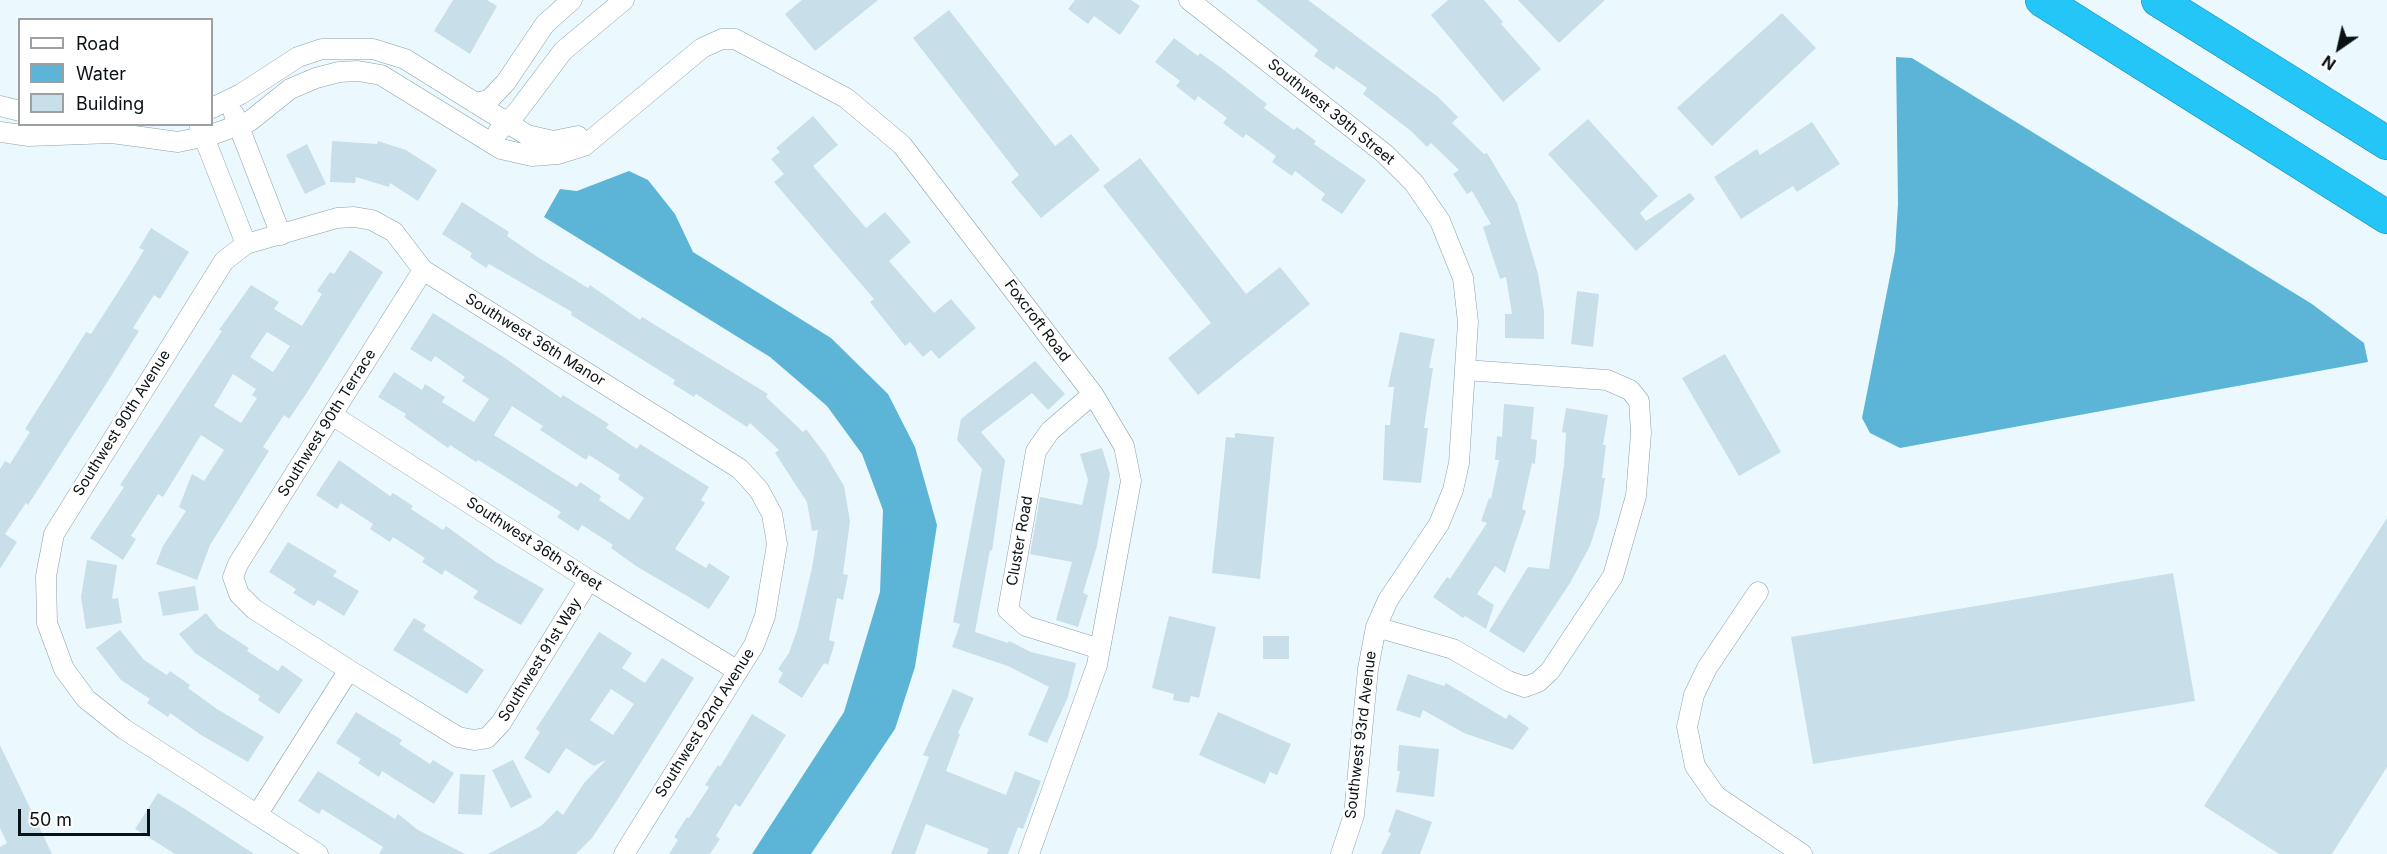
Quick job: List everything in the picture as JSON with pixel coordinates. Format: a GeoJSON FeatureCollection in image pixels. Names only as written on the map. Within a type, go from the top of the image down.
{"type":"FeatureCollection","features":[{"type":"Feature","properties":{"kind":"highway"},"geometry":{"type":"LineString","coordinates":[[2042,0],[2387,217]]}},
{"type":"Feature","properties":{"kind":"highway"},"geometry":{"type":"LineString","coordinates":[[2158,0],[2387,143]]}},
{"type":"Feature","properties":{"kind":"street"},"geometry":{"type":"LineString","coordinates":[[475,103],[489,100],[506,82],[545,24],[572,0]]}},
{"type":"Feature","properties":{"kind":"street"},"geometry":{"type":"LineString","coordinates":[[582,0],[597,20]]}},
{"type":"Feature","properties":{"kind":"street"},"geometry":{"type":"LineString","coordinates":[[488,141],[506,124],[563,51],[597,20],[624,0]]}},
{"type":"Feature","properties":{"kind":"street","name":"Southwest 39th Street"},"geometry":{"type":"LineString","coordinates":[[1188,0],[1385,154],[1414,183],[1440,221],[1463,278]]}},
{"type":"Feature","properties":{"kind":"street","name":"Foxcroft Road"},"geometry":{"type":"LineString","coordinates":[[608,124],[702,48],[722,39],[735,39],[846,98],[902,145],[1093,394],[1124,446],[1131,481],[1098,665],[1029,854]]}},
{"type":"Feature","properties":{"kind":"street"},"geometry":{"type":"LineString","coordinates":[[280,235],[239,125],[220,105],[298,57],[322,49],[373,49],[405,60],[527,135],[553,141],[577,136],[608,124]]}},
{"type":"Feature","properties":{"kind":"street"},"geometry":{"type":"LineString","coordinates":[[0,132],[29,136],[112,133],[178,142],[202,130],[239,125],[257,116],[290,89],[339,72],[358,71],[381,75],[501,149],[532,156],[558,154],[584,146],[608,124]]}},
{"type":"Feature","properties":{"kind":"street"},"geometry":{"type":"LineString","coordinates":[[0,106],[18,110]]}},
{"type":"Feature","properties":{"kind":"street"},"geometry":{"type":"LineString","coordinates":[[202,130],[246,244]]}},
{"type":"Feature","properties":{"kind":"street","name":"Southwest 36th Manor"},"geometry":{"type":"LineString","coordinates":[[246,244],[337,218],[372,220],[394,232],[423,270],[740,469],[759,490],[772,514]]}},
{"type":"Feature","properties":{"kind":"street","name":"Southwest 90th Avenue"},"geometry":{"type":"LineString","coordinates":[[246,244],[224,261],[54,534],[46,576],[47,623],[64,669],[86,699],[124,729],[318,854]]}},
{"type":"Feature","properties":{"kind":"street","name":"Southwest 90th Terrace"},"geometry":{"type":"LineString","coordinates":[[349,670],[254,609],[239,594],[233,577],[238,564],[423,270]]}},
{"type":"Feature","properties":{"kind":"street","name":"Southwest 93rd Avenue"},"geometry":{"type":"LineString","coordinates":[[1341,854],[1354,815],[1368,669],[1376,627],[1388,600],[1439,524],[1453,490],[1459,463],[1468,322],[1463,278]]}},
{"type":"Feature","properties":{"kind":"street"},"geometry":{"type":"LineString","coordinates":[[1376,627],[1453,649],[1509,681],[1525,687],[1538,682],[1550,671],[1613,576],[1627,536],[1636,496],[1641,434],[1639,401],[1630,390],[1607,380],[1465,370]]}},
{"type":"Feature","properties":{"kind":"street","name":"Cluster Road"},"geometry":{"type":"LineString","coordinates":[[1093,394],[1050,431],[1036,451],[1008,610],[1026,626],[1100,649]]}},
{"type":"Feature","properties":{"kind":"street","name":"Southwest 36th Street"},"geometry":{"type":"LineString","coordinates":[[332,415],[589,580],[738,671]]}},
{"type":"Feature","properties":{"kind":"street","name":"Southwest 92nd Avenue"},"geometry":{"type":"LineString","coordinates":[[624,854],[754,645],[765,616],[777,544],[772,514]]}},
{"type":"Feature","properties":{"kind":"street","name":"Southwest 91st Way"},"geometry":{"type":"LineString","coordinates":[[349,670],[458,737],[474,740],[487,738],[501,723],[589,580]]}},
{"type":"Feature","properties":{"kind":"street"},"geometry":{"type":"LineString","coordinates":[[1758,592],[1707,668],[1694,695],[1687,727],[1695,766],[1716,796],[1802,854]]}},
{"type":"Feature","properties":{"kind":"street"},"geometry":{"type":"LineString","coordinates":[[257,815],[349,670]]}},
{"type":"Feature","properties":{"kind":"water"},"geometry":{"type":"Polygon","coordinates":[[[1896,57],[1912,58],[2312,304],[2364,343],[2368,362],[1900,448],[1870,433],[1862,418],[1895,251],[1898,204],[1896,57]]]}},
{"type":"Feature","properties":{"kind":"water"},"geometry":{"type":"Polygon","coordinates":[[[629,171],[648,180],[675,214],[693,252],[831,338],[888,394],[915,447],[937,525],[915,667],[895,729],[811,854],[752,854],[844,712],[880,592],[883,510],[862,454],[827,406],[770,357],[544,217],[560,189],[577,191],[629,171]]]}},
{"type":"Feature","properties":{"kind":"building"},"geometry":{"type":"Polygon","coordinates":[[[453,0],[487,0],[497,6],[470,54],[434,31],[453,0]]]}},
{"type":"Feature","properties":{"kind":"building"},"geometry":{"type":"Polygon","coordinates":[[[802,0],[878,0],[815,51],[785,14],[802,0]]]}},
{"type":"Feature","properties":{"kind":"building"},"geometry":{"type":"Polygon","coordinates":[[[1075,0],[1131,0],[1140,6],[1120,35],[1094,16],[1088,24],[1068,9],[1075,0]]]}},
{"type":"Feature","properties":{"kind":"building"},"geometry":{"type":"Polygon","coordinates":[[[1256,0],[1308,0],[1438,97],[1458,117],[1452,123],[1484,154],[1487,153],[1517,203],[1538,274],[1544,311],[1544,339],[1505,338],[1505,314],[1512,314],[1506,277],[1500,279],[1483,227],[1491,224],[1472,191],[1467,194],[1453,174],[1459,170],[1431,143],[1427,147],[1411,131],[1363,94],[1367,88],[1336,66],[1334,70],[1314,56],[1318,50],[1256,0]]]}},
{"type":"Feature","properties":{"kind":"building"},"geometry":{"type":"Polygon","coordinates":[[[1448,0],[1484,0],[1503,22],[1501,24],[1541,69],[1503,102],[1431,15],[1448,0]]]}},
{"type":"Feature","properties":{"kind":"building"},"geometry":{"type":"Polygon","coordinates":[[[1518,0],[1605,0],[1559,43],[1518,0]]]}},
{"type":"Feature","properties":{"kind":"building"},"geometry":{"type":"Polygon","coordinates":[[[949,10],[1055,146],[1071,134],[1100,170],[1041,218],[1011,182],[1019,175],[913,38],[949,10]]]}},
{"type":"Feature","properties":{"kind":"building"},"geometry":{"type":"Polygon","coordinates":[[[1782,13],[1816,48],[1712,146],[1677,108],[1782,13]]]}},
{"type":"Feature","properties":{"kind":"building"},"geometry":{"type":"Polygon","coordinates":[[[1174,38],[1198,56],[1200,53],[1220,67],[1267,104],[1264,108],[1294,130],[1297,127],[1316,141],[1314,144],[1366,180],[1342,214],[1321,200],[1325,194],[1295,171],[1292,176],[1272,162],[1276,156],[1246,134],[1243,138],[1223,123],[1227,118],[1198,96],[1195,101],[1176,86],[1180,81],[1155,62],[1174,38]]]}},
{"type":"Feature","properties":{"kind":"building"},"geometry":{"type":"Polygon","coordinates":[[[813,116],[838,145],[813,166],[866,228],[885,212],[911,242],[889,261],[934,313],[951,299],[976,328],[939,359],[931,350],[923,357],[910,342],[905,346],[870,302],[874,299],[774,182],[784,174],[771,159],[780,152],[776,148],[813,116]]]}},
{"type":"Feature","properties":{"kind":"building"},"geometry":{"type":"Polygon","coordinates":[[[1588,119],[1658,196],[1640,213],[1646,221],[1690,193],[1695,199],[1636,251],[1548,154],[1588,119]]]}},
{"type":"Feature","properties":{"kind":"building"},"geometry":{"type":"Polygon","coordinates":[[[1812,122],[1840,164],[1797,192],[1793,186],[1741,219],[1714,177],[1757,149],[1760,155],[1812,122]]]}},
{"type":"Feature","properties":{"kind":"building"},"geometry":{"type":"Polygon","coordinates":[[[332,141],[377,144],[378,141],[406,150],[437,170],[418,201],[390,183],[389,187],[356,177],[355,183],[330,182],[332,141]]]}},
{"type":"Feature","properties":{"kind":"building"},"geometry":{"type":"Polygon","coordinates":[[[307,144],[326,184],[305,194],[286,155],[307,144]]]}},
{"type":"Feature","properties":{"kind":"building"},"geometry":{"type":"Polygon","coordinates":[[[1140,158],[1246,294],[1280,267],[1310,304],[1198,395],[1168,358],[1211,323],[1103,186],[1140,158]]]}},
{"type":"Feature","properties":{"kind":"building"},"geometry":{"type":"Polygon","coordinates":[[[462,202],[509,232],[507,236],[536,256],[588,288],[590,285],[640,320],[642,317],[768,394],[766,397],[803,432],[806,429],[825,454],[844,486],[850,521],[843,574],[848,575],[843,600],[837,598],[829,640],[835,642],[828,665],[824,663],[802,698],[778,682],[783,673],[778,669],[789,653],[798,627],[818,530],[812,531],[807,502],[775,453],[779,450],[750,423],[747,427],[696,394],[694,397],[673,384],[675,380],[571,315],[572,312],[489,264],[486,268],[470,257],[472,253],[442,234],[462,202]]]}},
{"type":"Feature","properties":{"kind":"building"},"geometry":{"type":"Polygon","coordinates":[[[151,228],[189,252],[160,299],[154,295],[133,328],[139,331],[108,381],[28,505],[26,503],[5,534],[17,542],[0,569],[0,469],[5,461],[10,464],[30,432],[25,429],[86,332],[91,334],[127,278],[144,250],[139,248],[151,228]]]}},
{"type":"Feature","properties":{"kind":"building"},"geometry":{"type":"Polygon","coordinates":[[[350,250],[383,272],[289,419],[284,415],[263,447],[269,451],[210,545],[197,580],[156,564],[163,546],[186,511],[179,507],[192,474],[204,481],[224,450],[201,435],[163,497],[158,494],[131,536],[136,539],[123,560],[90,538],[124,487],[120,485],[222,331],[219,330],[251,285],[279,302],[274,309],[302,326],[322,294],[317,291],[330,272],[334,274],[350,250]],[[267,332],[250,357],[273,372],[290,346],[267,332]],[[233,374],[214,406],[241,423],[257,398],[252,395],[256,389],[233,374]]]}},
{"type":"Feature","properties":{"kind":"building"},"geometry":{"type":"Polygon","coordinates":[[[1577,291],[1599,294],[1593,347],[1571,344],[1577,291]]]}},
{"type":"Feature","properties":{"kind":"building"},"geometry":{"type":"Polygon","coordinates":[[[433,313],[505,358],[561,398],[563,395],[609,424],[606,428],[637,449],[640,444],[709,487],[701,500],[705,503],[675,549],[706,568],[709,563],[730,577],[709,609],[636,566],[611,548],[613,545],[582,525],[578,531],[557,517],[561,512],[504,476],[450,445],[448,448],[404,417],[406,414],[378,397],[394,372],[422,390],[425,384],[445,397],[442,402],[474,422],[489,399],[462,381],[465,377],[435,356],[431,362],[410,349],[433,313]],[[512,406],[494,435],[577,487],[580,482],[601,496],[599,500],[629,520],[644,498],[618,479],[620,475],[589,455],[586,460],[540,430],[543,426],[512,406]]]}},
{"type":"Feature","properties":{"kind":"building"},"geometry":{"type":"Polygon","coordinates":[[[1400,332],[1435,339],[1429,368],[1433,368],[1424,428],[1428,428],[1421,483],[1383,480],[1385,425],[1390,425],[1394,387],[1388,387],[1400,332]]]}},
{"type":"Feature","properties":{"kind":"building"},"geometry":{"type":"Polygon","coordinates":[[[1725,354],[1781,452],[1739,476],[1682,378],[1725,354]]]}},
{"type":"Feature","properties":{"kind":"building"},"geometry":{"type":"Polygon","coordinates":[[[1035,361],[1065,394],[1048,410],[1032,393],[981,432],[1005,460],[992,551],[990,550],[975,632],[1008,643],[1009,641],[1031,652],[1076,663],[1068,697],[1047,743],[1028,735],[1049,687],[1008,666],[952,647],[960,624],[953,622],[982,469],[957,440],[961,419],[1035,361]]]}},
{"type":"Feature","properties":{"kind":"building"},"geometry":{"type":"Polygon","coordinates":[[[1504,404],[1534,407],[1531,439],[1537,440],[1535,464],[1532,463],[1522,509],[1526,511],[1505,573],[1495,566],[1477,594],[1494,605],[1486,629],[1465,616],[1463,618],[1433,597],[1447,577],[1450,579],[1487,523],[1481,521],[1489,498],[1491,499],[1499,460],[1495,460],[1497,436],[1502,437],[1504,404]]]}},
{"type":"Feature","properties":{"kind":"building"},"geometry":{"type":"Polygon","coordinates":[[[1566,408],[1608,415],[1603,445],[1606,445],[1602,478],[1605,478],[1599,518],[1590,546],[1570,583],[1524,653],[1489,631],[1528,567],[1549,569],[1564,465],[1566,433],[1562,432],[1566,408]]]}},
{"type":"Feature","properties":{"kind":"building"},"geometry":{"type":"Polygon","coordinates":[[[1235,433],[1274,437],[1260,579],[1212,573],[1226,437],[1235,438],[1235,433]]]}},
{"type":"Feature","properties":{"kind":"building"},"geometry":{"type":"Polygon","coordinates":[[[1102,448],[1110,474],[1097,546],[1083,593],[1088,595],[1078,627],[1056,620],[1072,562],[1030,554],[1040,497],[1082,505],[1088,480],[1080,454],[1102,448]]]}},
{"type":"Feature","properties":{"kind":"building"},"geometry":{"type":"Polygon","coordinates":[[[339,460],[390,496],[393,493],[413,506],[411,509],[443,530],[446,526],[496,562],[544,589],[521,625],[473,598],[478,591],[445,570],[442,575],[422,562],[425,558],[393,537],[390,542],[370,529],[373,524],[341,503],[337,509],[316,495],[339,460]]]}},
{"type":"Feature","properties":{"kind":"building"},"geometry":{"type":"Polygon","coordinates":[[[2387,518],[2387,767],[2332,854],[2279,854],[2204,806],[2387,518]]]}},
{"type":"Feature","properties":{"kind":"building"},"geometry":{"type":"Polygon","coordinates":[[[288,542],[337,571],[333,576],[359,591],[344,616],[318,600],[314,606],[293,593],[296,589],[269,572],[288,542]]]}},
{"type":"Feature","properties":{"kind":"building"},"geometry":{"type":"Polygon","coordinates":[[[87,560],[117,565],[112,599],[118,598],[122,623],[86,629],[81,597],[87,560]]]}},
{"type":"Feature","properties":{"kind":"building"},"geometry":{"type":"Polygon","coordinates":[[[2173,573],[2195,701],[1813,764],[1791,637],[2173,573]]]}},
{"type":"Feature","properties":{"kind":"building"},"geometry":{"type":"Polygon","coordinates":[[[195,586],[199,610],[163,616],[158,592],[195,586]]]}},
{"type":"Feature","properties":{"kind":"building"},"geometry":{"type":"Polygon","coordinates":[[[206,613],[218,628],[249,648],[247,651],[278,671],[282,665],[303,680],[279,714],[258,700],[260,696],[195,653],[179,634],[206,613]]]}},
{"type":"Feature","properties":{"kind":"building"},"geometry":{"type":"Polygon","coordinates":[[[1169,616],[1216,627],[1199,698],[1191,696],[1189,703],[1173,700],[1174,694],[1152,688],[1169,616]]]}},
{"type":"Feature","properties":{"kind":"building"},"geometry":{"type":"Polygon","coordinates":[[[414,618],[426,625],[423,630],[484,670],[467,694],[393,650],[414,618]]]}},
{"type":"Feature","properties":{"kind":"building"},"geometry":{"type":"Polygon","coordinates":[[[120,630],[144,660],[167,675],[170,671],[190,685],[188,688],[217,709],[264,737],[248,762],[201,735],[170,713],[168,717],[147,703],[150,699],[121,680],[96,648],[120,630]]]}},
{"type":"Feature","properties":{"kind":"building"},"geometry":{"type":"Polygon","coordinates":[[[599,632],[632,653],[622,668],[645,683],[662,658],[694,678],[592,838],[576,854],[488,854],[541,826],[557,810],[563,815],[584,783],[606,760],[594,766],[566,748],[549,774],[524,758],[540,732],[536,729],[599,632]],[[611,689],[590,720],[613,735],[634,704],[611,689]]]}},
{"type":"Feature","properties":{"kind":"building"},"geometry":{"type":"Polygon","coordinates":[[[1263,636],[1289,636],[1289,659],[1263,659],[1263,636]]]}},
{"type":"Feature","properties":{"kind":"building"},"geometry":{"type":"Polygon","coordinates":[[[1408,674],[1444,686],[1446,683],[1506,719],[1509,714],[1529,728],[1513,750],[1464,733],[1423,710],[1420,718],[1396,710],[1408,674]]]}},
{"type":"Feature","properties":{"kind":"building"},"geometry":{"type":"Polygon","coordinates":[[[953,689],[974,698],[958,733],[960,734],[946,771],[1006,795],[1015,771],[1041,781],[1023,829],[1018,827],[1008,854],[987,854],[989,849],[926,824],[915,854],[891,854],[929,757],[923,755],[953,689]]]}},
{"type":"Feature","properties":{"kind":"building"},"geometry":{"type":"Polygon","coordinates":[[[356,712],[402,740],[399,744],[430,764],[433,760],[454,773],[434,804],[382,771],[379,777],[358,763],[361,759],[336,743],[356,712]]]}},
{"type":"Feature","properties":{"kind":"building"},"geometry":{"type":"Polygon","coordinates":[[[1218,712],[1291,744],[1277,775],[1270,772],[1265,784],[1199,755],[1218,712]]]}},
{"type":"Feature","properties":{"kind":"building"},"geometry":{"type":"Polygon","coordinates":[[[752,714],[786,735],[740,807],[735,804],[716,836],[720,839],[710,854],[669,854],[678,840],[674,837],[709,787],[705,785],[718,765],[720,767],[752,714]]]}},
{"type":"Feature","properties":{"kind":"building"},"geometry":{"type":"Polygon","coordinates":[[[0,745],[52,854],[0,854],[0,847],[7,843],[0,828],[0,745]]]}},
{"type":"Feature","properties":{"kind":"building"},"geometry":{"type":"Polygon","coordinates":[[[1399,745],[1439,749],[1434,797],[1396,792],[1400,771],[1397,771],[1399,745]]]}},
{"type":"Feature","properties":{"kind":"building"},"geometry":{"type":"Polygon","coordinates":[[[513,760],[532,797],[511,808],[492,770],[513,760]]]}},
{"type":"Feature","properties":{"kind":"building"},"geometry":{"type":"Polygon","coordinates":[[[318,771],[395,819],[398,814],[418,830],[465,854],[379,854],[383,847],[322,809],[319,814],[298,801],[318,771]]]}},
{"type":"Feature","properties":{"kind":"building"},"geometry":{"type":"Polygon","coordinates":[[[460,774],[485,775],[482,815],[458,814],[460,774]]]}},
{"type":"Feature","properties":{"kind":"building"},"geometry":{"type":"Polygon","coordinates":[[[158,793],[254,854],[175,854],[135,829],[158,793]]]}},
{"type":"Feature","properties":{"kind":"building"},"geometry":{"type":"Polygon","coordinates":[[[1396,809],[1432,822],[1420,854],[1381,854],[1391,833],[1388,832],[1396,809]]]}}]}
